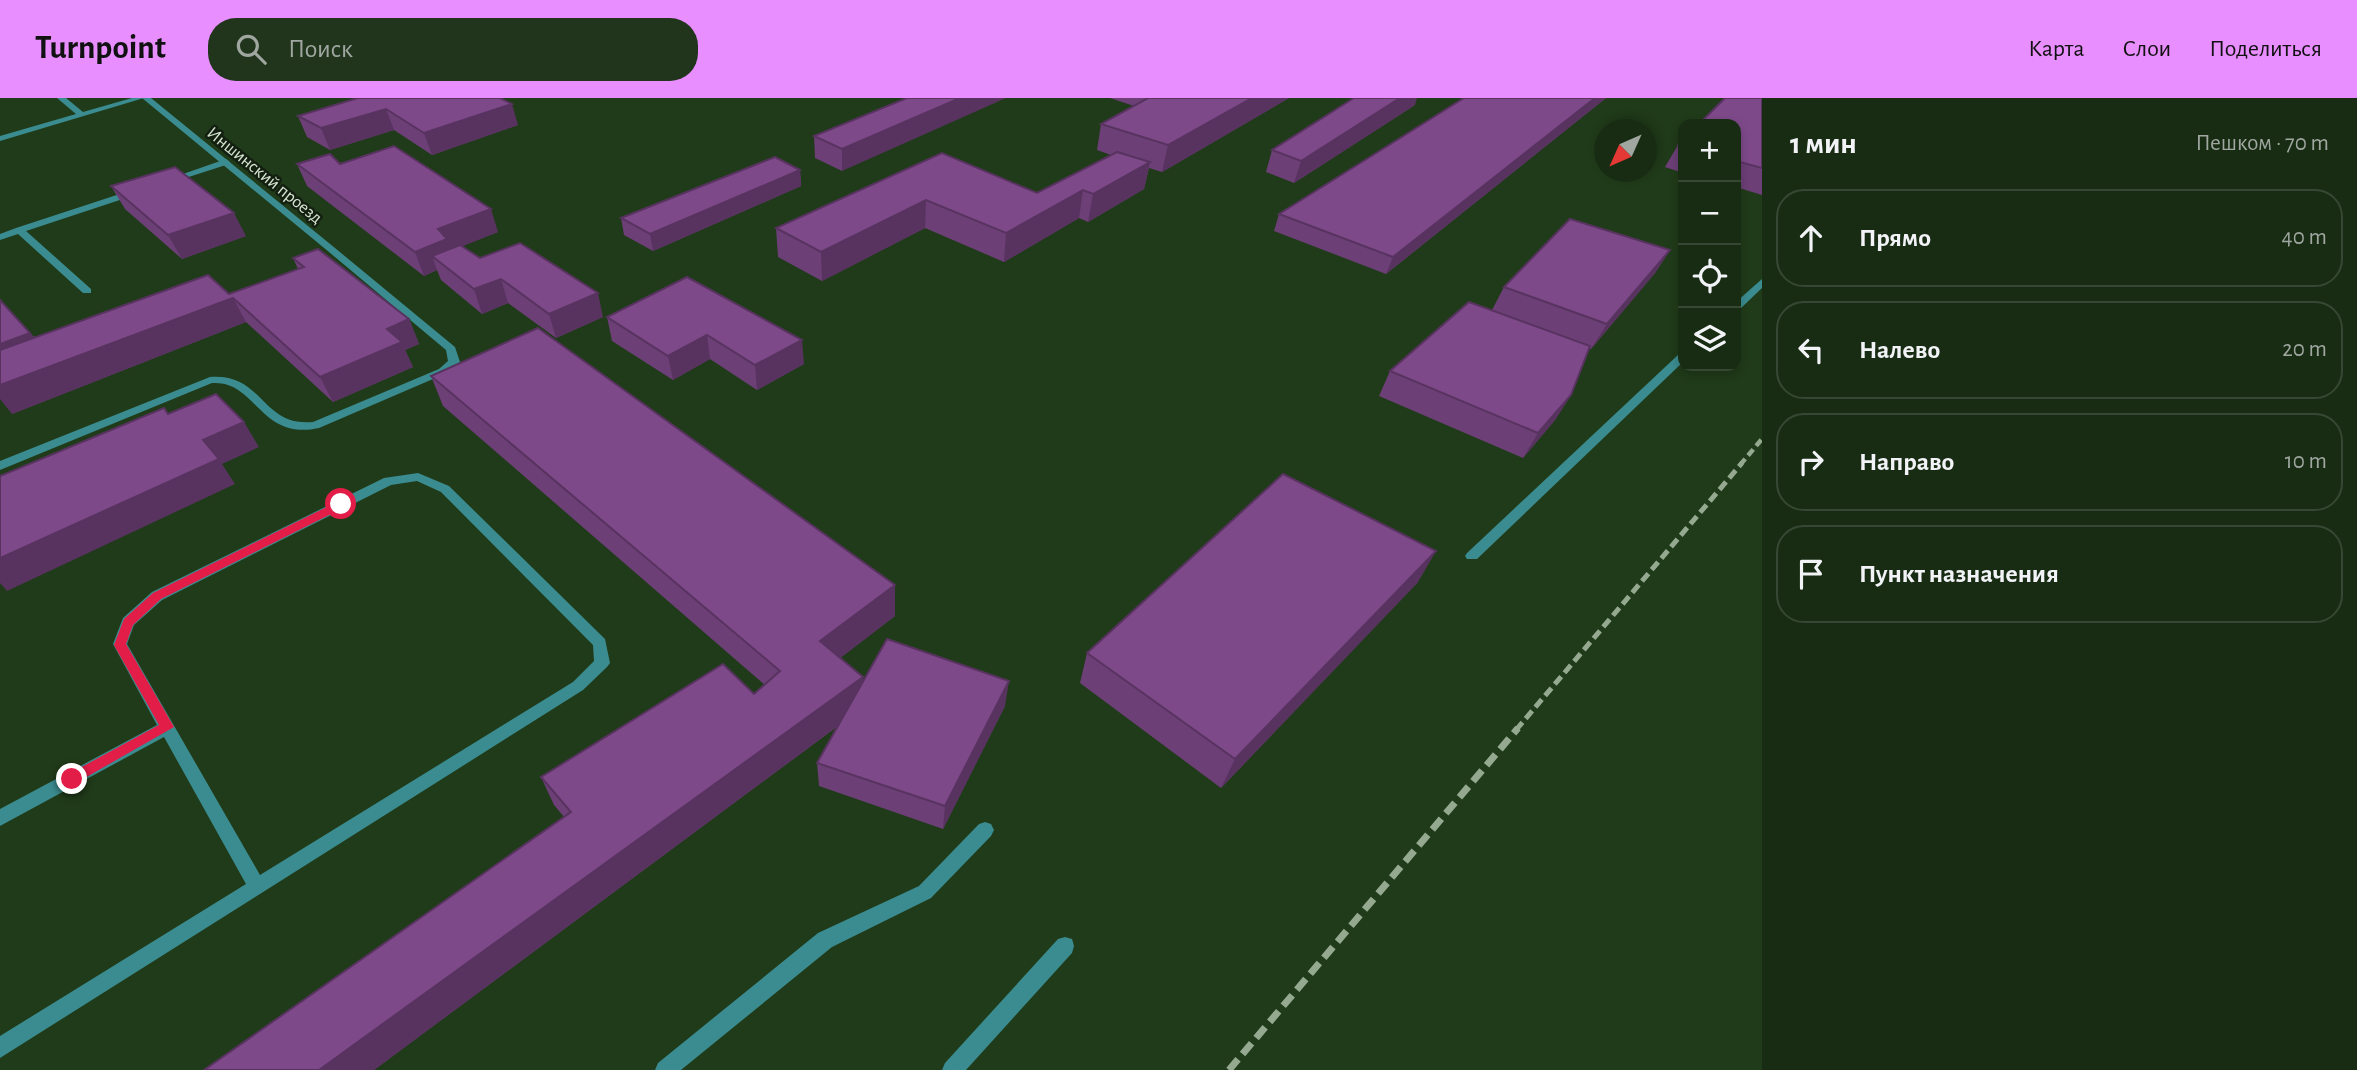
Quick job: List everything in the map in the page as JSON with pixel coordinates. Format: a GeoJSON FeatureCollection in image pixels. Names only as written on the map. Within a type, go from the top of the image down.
{"type":"FeatureCollection","features":[{"type":"Feature","properties":{"kind":"street"},"geometry":{"type":"LineString","coordinates":[[61,98],[82,115]]}},
{"type":"Feature","properties":{"kind":"street"},"geometry":{"type":"LineString","coordinates":[[0,139],[140,98]]}},
{"type":"Feature","properties":{"kind":"street","name":"Иншинский проезд"},"geometry":{"type":"LineString","coordinates":[[0,466],[223,377],[237,381],[284,424],[297,427],[314,425],[443,371],[454,362],[451,349],[146,98]]}},
{"type":"Feature","properties":{"kind":"street"},"geometry":{"type":"LineString","coordinates":[[163,183],[226,162]]}},
{"type":"Feature","properties":{"kind":"street"},"geometry":{"type":"LineString","coordinates":[[0,237],[150,187]]}},
{"type":"Feature","properties":{"kind":"street"},"geometry":{"type":"LineString","coordinates":[[19,230],[87,290]]}},
{"type":"Feature","properties":{"kind":"street"},"geometry":{"type":"LineString","coordinates":[[1741,302],[1762,282]]}},
{"type":"Feature","properties":{"kind":"street"},"geometry":{"type":"LineString","coordinates":[[1472,556],[1678,361]]}},
{"type":"Feature","properties":{"kind":"street"},"geometry":{"type":"LineString","coordinates":[[0,1048],[578,686],[602,663],[600,643],[445,489],[418,477],[388,481],[157,596],[128,622],[120,645],[257,887]]}},
{"type":"Feature","properties":{"kind":"street"},"geometry":{"type":"LineString","coordinates":[[0,818],[167,727]]}},
{"type":"Feature","properties":{"kind":"street"},"geometry":{"type":"LineString","coordinates":[[665,1070],[825,940],[925,892],[985,830]]}},
{"type":"Feature","properties":{"kind":"street"},"geometry":{"type":"LineString","coordinates":[[952,1070],[1065,946]]}},
{"type":"Feature","properties":{"kind":"building"},"geometry":{"type":"Polygon","coordinates":[[[358,98],[500,98],[512,104],[424,133],[386,109],[321,128],[298,116],[358,98]]]}},
{"type":"Feature","properties":{"kind":"building"},"geometry":{"type":"Polygon","coordinates":[[[907,98],[960,98],[842,149],[814,136],[907,98]]]}},
{"type":"Feature","properties":{"kind":"building"},"geometry":{"type":"Polygon","coordinates":[[[1148,98],[1252,98],[1168,145],[1101,124],[1148,98]]]}},
{"type":"Feature","properties":{"kind":"building"},"geometry":{"type":"Polygon","coordinates":[[[1354,98],[1400,98],[1301,161],[1272,150],[1354,98]]]}},
{"type":"Feature","properties":{"kind":"building"},"geometry":{"type":"Polygon","coordinates":[[[1464,98],[1595,98],[1393,257],[1279,214],[1464,98]]]}},
{"type":"Feature","properties":{"kind":"building"},"geometry":{"type":"Polygon","coordinates":[[[1725,98],[1762,98],[1762,168],[1741,162],[1741,119],[1704,119],[1725,98]]]}},
{"type":"Feature","properties":{"kind":"building"},"geometry":{"type":"Polygon","coordinates":[[[394,146],[491,209],[438,229],[447,239],[415,252],[297,164],[330,154],[340,164],[394,146]]]}},
{"type":"Feature","properties":{"kind":"building"},"geometry":{"type":"Polygon","coordinates":[[[1117,152],[1150,162],[1093,194],[1083,190],[1006,233],[926,200],[821,252],[776,228],[942,153],[1037,193],[1117,152]]]}},
{"type":"Feature","properties":{"kind":"building"},"geometry":{"type":"Polygon","coordinates":[[[775,157],[800,170],[650,234],[621,218],[775,157]]]}},
{"type":"Feature","properties":{"kind":"building"},"geometry":{"type":"Polygon","coordinates":[[[175,167],[234,213],[168,235],[111,186],[175,167]]]}},
{"type":"Feature","properties":{"kind":"building"},"geometry":{"type":"Polygon","coordinates":[[[1570,219],[1670,250],[1607,324],[1504,287],[1570,219]]]}},
{"type":"Feature","properties":{"kind":"building"},"geometry":{"type":"Polygon","coordinates":[[[520,243],[598,293],[549,314],[501,279],[474,289],[432,256],[460,245],[480,258],[520,243]]]}},
{"type":"Feature","properties":{"kind":"building"},"geometry":{"type":"Polygon","coordinates":[[[318,249],[409,319],[387,329],[402,342],[320,377],[233,298],[0,385],[0,350],[208,275],[229,294],[304,267],[293,258],[318,249]]]}},
{"type":"Feature","properties":{"kind":"building"},"geometry":{"type":"Polygon","coordinates":[[[687,277],[802,340],[755,365],[707,335],[668,356],[607,317],[687,277]]]}},
{"type":"Feature","properties":{"kind":"building"},"geometry":{"type":"Polygon","coordinates":[[[0,300],[30,333],[0,344],[0,300]]]}},
{"type":"Feature","properties":{"kind":"building"},"geometry":{"type":"Polygon","coordinates":[[[1469,302],[1590,346],[1571,395],[1538,433],[1390,371],[1469,302]]]}},
{"type":"Feature","properties":{"kind":"building"},"geometry":{"type":"Polygon","coordinates":[[[538,328],[895,585],[820,641],[863,677],[319,1070],[204,1070],[571,812],[541,777],[723,664],[754,694],[780,671],[431,376],[538,328]]]}},
{"type":"Feature","properties":{"kind":"building"},"geometry":{"type":"Polygon","coordinates":[[[216,394],[244,422],[203,440],[219,459],[0,558],[0,476],[164,408],[168,414],[216,394]]]}},
{"type":"Feature","properties":{"kind":"building"},"geometry":{"type":"Polygon","coordinates":[[[1283,474],[1436,551],[1235,759],[1087,653],[1283,474]]]}},
{"type":"Feature","properties":{"kind":"building"},"geometry":{"type":"Polygon","coordinates":[[[887,639],[1009,681],[945,806],[817,763],[887,639]]]}},
{"type":"Feature","properties":{"kind":"railway"},"geometry":{"type":"LineString","coordinates":[[1740,465],[1762,439]]}},
{"type":"Feature","properties":{"kind":"railway"},"geometry":{"type":"LineString","coordinates":[[1516,730],[1742,463]]}},
{"type":"Feature","properties":{"kind":"railway"},"geometry":{"type":"LineString","coordinates":[[1229,1070],[1518,728]]}},
{"type":"Feature","properties":{"kind":"route"},"geometry":{"type":"LineString","coordinates":[[72,779],[167,727],[120,645],[128,622],[157,596],[341,504]]}}]}
